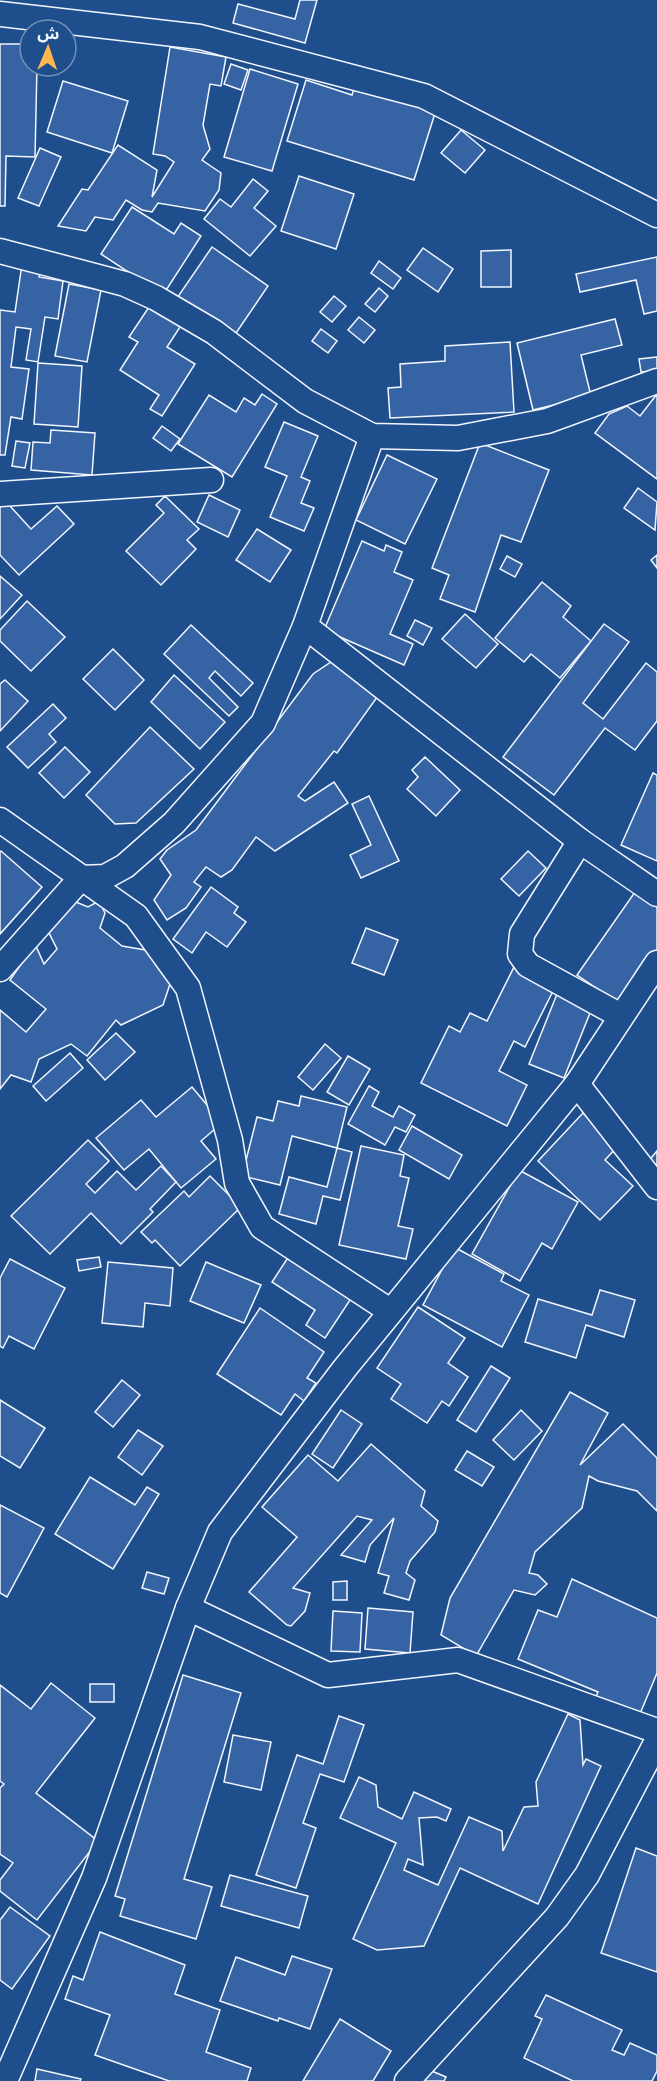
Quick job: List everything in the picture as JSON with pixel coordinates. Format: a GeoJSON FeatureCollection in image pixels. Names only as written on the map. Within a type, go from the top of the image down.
{"type":"FeatureCollection","features":[{"type":"Feature","properties":{"kind":"street"},"geometry":{"type":"LineString","coordinates":[[0,14],[200,37],[424,96],[657,215]]}},
{"type":"Feature","properties":{"kind":"street"},"geometry":{"type":"LineString","coordinates":[[0,251],[125,284],[156,298],[214,332],[305,401],[372,436],[458,438],[547,421],[657,381]]}},
{"type":"Feature","properties":{"kind":"street"},"geometry":{"type":"LineString","coordinates":[[0,969],[81,878],[105,877],[125,866],[174,823],[263,723],[305,626],[372,436]]}},
{"type":"Feature","properties":{"kind":"street"},"geometry":{"type":"LineString","coordinates":[[0,494],[211,480]]}},
{"type":"Feature","properties":{"kind":"street"},"geometry":{"type":"LineString","coordinates":[[305,626],[580,841],[657,894]]}},
{"type":"Feature","properties":{"kind":"street"},"geometry":{"type":"LineString","coordinates":[[0,820],[136,916],[188,988],[230,1140],[237,1183],[262,1227],[390,1311]]}},
{"type":"Feature","properties":{"kind":"street"},"geometry":{"type":"LineString","coordinates":[[580,841],[522,934],[520,954],[528,965],[621,1016]]}},
{"type":"Feature","properties":{"kind":"street"},"geometry":{"type":"LineString","coordinates":[[5,2081],[94,1878],[188,1608],[220,1532],[390,1311],[577,1084],[657,963]]}},
{"type":"Feature","properties":{"kind":"street"},"geometry":{"type":"LineString","coordinates":[[577,1084],[657,1187]]}},
{"type":"Feature","properties":{"kind":"street"},"geometry":{"type":"LineString","coordinates":[[188,1608],[328,1675],[458,1660],[657,1731]]}},
{"type":"Feature","properties":{"kind":"street"},"geometry":{"type":"LineString","coordinates":[[407,2081],[569,1900],[587,1875],[657,1741]]}},
{"type":"Feature","properties":{"kind":"building"},"geometry":{"type":"Polygon","coordinates":[[[300,0],[317,0],[305,43],[233,23],[238,4],[295,19],[300,0]]]}},
{"type":"Feature","properties":{"kind":"building"},"geometry":{"type":"Polygon","coordinates":[[[0,44],[18,44],[18,78],[37,78],[35,157],[6,156],[5,206],[0,206],[0,44]]]}},
{"type":"Feature","properties":{"kind":"building"},"geometry":{"type":"Polygon","coordinates":[[[170,47],[226,57],[221,86],[210,84],[203,125],[210,149],[202,160],[221,173],[219,190],[205,211],[158,203],[152,212],[142,210],[126,200],[113,220],[95,217],[86,231],[58,226],[82,189],[88,190],[118,145],[157,170],[152,197],[174,162],[165,156],[153,154],[170,47]]]}},
{"type":"Feature","properties":{"kind":"building"},"geometry":{"type":"Polygon","coordinates":[[[231,64],[248,70],[241,90],[224,84],[231,64]]]}},
{"type":"Feature","properties":{"kind":"building"},"geometry":{"type":"Polygon","coordinates":[[[250,69],[298,84],[272,171],[224,157],[250,69]]]}},
{"type":"Feature","properties":{"kind":"building"},"geometry":{"type":"Polygon","coordinates":[[[306,80],[352,95],[355,85],[436,110],[414,180],[287,141],[306,80]]]}},
{"type":"Feature","properties":{"kind":"building"},"geometry":{"type":"Polygon","coordinates":[[[63,81],[128,101],[112,153],[47,132],[63,81]]]}},
{"type":"Feature","properties":{"kind":"building"},"geometry":{"type":"Polygon","coordinates":[[[461,130],[485,150],[465,173],[441,153],[461,130]]]}},
{"type":"Feature","properties":{"kind":"building"},"geometry":{"type":"Polygon","coordinates":[[[40,148],[61,157],[39,206],[18,198],[40,148]]]}},
{"type":"Feature","properties":{"kind":"building"},"geometry":{"type":"Polygon","coordinates":[[[299,176],[354,194],[336,249],[281,231],[299,176]]]}},
{"type":"Feature","properties":{"kind":"building"},"geometry":{"type":"Polygon","coordinates":[[[253,179],[268,191],[254,208],[276,226],[250,256],[204,219],[220,199],[231,207],[253,179]]]}},
{"type":"Feature","properties":{"kind":"building"},"geometry":{"type":"Polygon","coordinates":[[[132,207],[174,234],[181,223],[201,236],[163,295],[101,254],[132,207]]]}},
{"type":"Feature","properties":{"kind":"building"},"geometry":{"type":"Polygon","coordinates":[[[212,247],[268,286],[232,339],[175,301],[212,247]]]}},
{"type":"Feature","properties":{"kind":"building"},"geometry":{"type":"Polygon","coordinates":[[[423,248],[453,269],[438,292],[407,270],[423,248]]]}},
{"type":"Feature","properties":{"kind":"building"},"geometry":{"type":"Polygon","coordinates":[[[511,250],[511,287],[481,287],[481,251],[511,250]]]}},
{"type":"Feature","properties":{"kind":"building"},"geometry":{"type":"Polygon","coordinates":[[[657,257],[657,311],[644,314],[636,280],[580,292],[576,274],[657,257]]]}},
{"type":"Feature","properties":{"kind":"building"},"geometry":{"type":"Polygon","coordinates":[[[379,261],[401,278],[393,289],[371,273],[379,261]]]}},
{"type":"Feature","properties":{"kind":"building"},"geometry":{"type":"Polygon","coordinates":[[[22,264],[41,267],[39,277],[63,281],[58,319],[45,317],[38,362],[26,360],[31,329],[16,327],[11,367],[29,369],[22,419],[11,417],[5,455],[0,455],[0,310],[15,312],[22,264]]]}},
{"type":"Feature","properties":{"kind":"building"},"geometry":{"type":"Polygon","coordinates":[[[69,284],[101,290],[87,362],[55,356],[69,284]]]}},
{"type":"Feature","properties":{"kind":"building"},"geometry":{"type":"Polygon","coordinates":[[[379,288],[388,296],[375,312],[365,304],[379,288]]]}},
{"type":"Feature","properties":{"kind":"building"},"geometry":{"type":"Polygon","coordinates":[[[334,296],[346,306],[332,322],[320,312],[334,296]]]}},
{"type":"Feature","properties":{"kind":"building"},"geometry":{"type":"Polygon","coordinates":[[[151,304],[182,324],[167,347],[195,364],[162,416],[150,409],[159,395],[120,370],[138,342],[129,337],[151,304]]]}},
{"type":"Feature","properties":{"kind":"building"},"geometry":{"type":"Polygon","coordinates":[[[359,317],[375,330],[364,343],[348,330],[359,317]]]}},
{"type":"Feature","properties":{"kind":"building"},"geometry":{"type":"Polygon","coordinates":[[[615,319],[622,345],[581,355],[591,396],[533,410],[517,343],[615,319]]]}},
{"type":"Feature","properties":{"kind":"building"},"geometry":{"type":"Polygon","coordinates":[[[321,329],[337,341],[328,353],[312,341],[321,329]]]}},
{"type":"Feature","properties":{"kind":"building"},"geometry":{"type":"Polygon","coordinates":[[[510,342],[514,412],[390,418],[388,388],[401,387],[400,364],[445,361],[445,346],[510,342]]]}},
{"type":"Feature","properties":{"kind":"building"},"geometry":{"type":"Polygon","coordinates":[[[657,357],[657,371],[641,372],[639,359],[657,357]]]}},
{"type":"Feature","properties":{"kind":"building"},"geometry":{"type":"Polygon","coordinates":[[[38,363],[82,366],[78,427],[34,424],[38,363]]]}},
{"type":"Feature","properties":{"kind":"building"},"geometry":{"type":"Polygon","coordinates":[[[262,394],[277,404],[232,477],[178,444],[209,395],[236,412],[244,398],[255,405],[262,394]]]}},
{"type":"Feature","properties":{"kind":"building"},"geometry":{"type":"Polygon","coordinates":[[[657,394],[657,479],[595,433],[609,414],[627,406],[640,416],[657,394]]]}},
{"type":"Feature","properties":{"kind":"building"},"geometry":{"type":"Polygon","coordinates":[[[284,422],[318,436],[301,477],[310,481],[301,503],[314,508],[304,531],[270,517],[287,476],[265,467],[284,422]]]}},
{"type":"Feature","properties":{"kind":"building"},"geometry":{"type":"Polygon","coordinates":[[[162,426],[180,439],[171,451],[153,438],[162,426]]]}},
{"type":"Feature","properties":{"kind":"building"},"geometry":{"type":"Polygon","coordinates":[[[51,430],[95,433],[92,475],[31,470],[33,442],[50,443],[51,430]]]}},
{"type":"Feature","properties":{"kind":"building"},"geometry":{"type":"Polygon","coordinates":[[[16,441],[30,443],[25,468],[12,466],[16,441]]]}},
{"type":"Feature","properties":{"kind":"building"},"geometry":{"type":"Polygon","coordinates":[[[480,443],[549,470],[521,542],[501,535],[475,612],[440,599],[449,575],[432,568],[480,443]]]}},
{"type":"Feature","properties":{"kind":"building"},"geometry":{"type":"Polygon","coordinates":[[[387,455],[437,479],[405,544],[356,520],[387,455]]]}},
{"type":"Feature","properties":{"kind":"building"},"geometry":{"type":"Polygon","coordinates":[[[638,488],[657,502],[655,530],[624,508],[638,488]]]}},
{"type":"Feature","properties":{"kind":"building"},"geometry":{"type":"Polygon","coordinates":[[[0,495],[31,529],[57,506],[74,524],[19,575],[0,555],[0,495]]]}},
{"type":"Feature","properties":{"kind":"building"},"geometry":{"type":"Polygon","coordinates":[[[209,495],[240,510],[228,537],[197,522],[209,495]]]}},
{"type":"Feature","properties":{"kind":"building"},"geometry":{"type":"Polygon","coordinates":[[[165,496],[199,529],[187,540],[196,549],[161,585],[126,551],[164,513],[156,505],[165,496]]]}},
{"type":"Feature","properties":{"kind":"building"},"geometry":{"type":"Polygon","coordinates":[[[257,529],[291,550],[270,582],[236,560],[257,529]]]}},
{"type":"Feature","properties":{"kind":"building"},"geometry":{"type":"Polygon","coordinates":[[[362,541],[384,551],[386,545],[402,552],[394,572],[413,580],[390,634],[413,644],[404,665],[324,630],[362,541]]]}},
{"type":"Feature","properties":{"kind":"building"},"geometry":{"type":"Polygon","coordinates":[[[657,555],[657,568],[651,560],[657,555]]]}},
{"type":"Feature","properties":{"kind":"building"},"geometry":{"type":"Polygon","coordinates":[[[507,556],[522,564],[515,577],[500,569],[507,556]]]}},
{"type":"Feature","properties":{"kind":"building"},"geometry":{"type":"Polygon","coordinates":[[[0,576],[22,595],[0,619],[0,576]]]}},
{"type":"Feature","properties":{"kind":"building"},"geometry":{"type":"Polygon","coordinates":[[[542,582],[571,606],[563,617],[591,641],[560,678],[531,654],[524,662],[495,638],[542,582]]]}},
{"type":"Feature","properties":{"kind":"building"},"geometry":{"type":"Polygon","coordinates":[[[27,601],[65,637],[31,671],[0,641],[0,630],[27,601]]]}},
{"type":"Feature","properties":{"kind":"building"},"geometry":{"type":"Polygon","coordinates":[[[465,614],[498,644],[476,668],[442,639],[465,614]]]}},
{"type":"Feature","properties":{"kind":"building"},"geometry":{"type":"Polygon","coordinates":[[[415,620],[432,628],[423,645],[407,636],[415,620]]]}},
{"type":"Feature","properties":{"kind":"building"},"geometry":{"type":"Polygon","coordinates":[[[604,624],[629,642],[583,703],[603,719],[646,663],[657,672],[657,721],[635,750],[605,728],[554,795],[503,757],[604,624]]]}},
{"type":"Feature","properties":{"kind":"building"},"geometry":{"type":"Polygon","coordinates":[[[191,625],[253,683],[241,696],[215,671],[209,678],[238,707],[229,716],[164,654],[191,625]]]}},
{"type":"Feature","properties":{"kind":"building"},"geometry":{"type":"Polygon","coordinates":[[[113,649],[144,680],[115,710],[83,679],[113,649]]]}},
{"type":"Feature","properties":{"kind":"building"},"geometry":{"type":"Polygon","coordinates":[[[331,662],[378,696],[337,753],[334,751],[298,796],[305,801],[334,782],[348,803],[275,851],[256,837],[232,870],[221,877],[206,867],[194,882],[201,887],[186,908],[167,920],[154,900],[171,875],[160,859],[167,850],[196,830],[313,674],[331,662]]]}},
{"type":"Feature","properties":{"kind":"building"},"geometry":{"type":"Polygon","coordinates":[[[174,675],[225,722],[200,749],[151,702],[174,675]]]}},
{"type":"Feature","properties":{"kind":"building"},"geometry":{"type":"Polygon","coordinates":[[[5,680],[28,701],[0,731],[0,684],[5,680]]]}},
{"type":"Feature","properties":{"kind":"building"},"geometry":{"type":"Polygon","coordinates":[[[53,704],[66,718],[49,734],[56,742],[28,768],[7,747],[53,704]]]}},
{"type":"Feature","properties":{"kind":"building"},"geometry":{"type":"Polygon","coordinates":[[[150,727],[194,769],[136,823],[115,824],[86,795],[150,727]]]}},
{"type":"Feature","properties":{"kind":"building"},"geometry":{"type":"Polygon","coordinates":[[[65,747],[90,772],[64,798],[39,773],[65,747]]]}},
{"type":"Feature","properties":{"kind":"building"},"geometry":{"type":"Polygon","coordinates":[[[425,757],[460,790],[436,816],[407,789],[418,777],[412,770],[425,757]]]}},
{"type":"Feature","properties":{"kind":"building"},"geometry":{"type":"Polygon","coordinates":[[[653,773],[657,775],[657,861],[621,845],[653,773]]]}},
{"type":"Feature","properties":{"kind":"building"},"geometry":{"type":"Polygon","coordinates":[[[369,796],[399,861],[361,878],[350,855],[371,845],[352,804],[369,796]]]}},
{"type":"Feature","properties":{"kind":"building"},"geometry":{"type":"Polygon","coordinates":[[[528,851],[546,868],[519,896],[501,879],[528,851]]]}},
{"type":"Feature","properties":{"kind":"building"},"geometry":{"type":"Polygon","coordinates":[[[0,852],[42,887],[0,934],[0,852]]]}},
{"type":"Feature","properties":{"kind":"building"},"geometry":{"type":"Polygon","coordinates":[[[211,887],[238,907],[234,913],[246,922],[227,947],[206,932],[192,953],[173,939],[211,887]]]}},
{"type":"Feature","properties":{"kind":"building"},"geometry":{"type":"Polygon","coordinates":[[[635,892],[657,906],[657,951],[620,1004],[577,975],[635,892]]]}},
{"type":"Feature","properties":{"kind":"building"},"geometry":{"type":"Polygon","coordinates":[[[71,900],[88,907],[99,901],[105,913],[100,928],[122,946],[157,952],[171,981],[163,1005],[121,1025],[116,1020],[87,1056],[71,1044],[39,1059],[31,1082],[11,1075],[0,1089],[0,1010],[26,1032],[46,1009],[10,980],[35,944],[44,964],[57,949],[47,929],[71,900]]]}},
{"type":"Feature","properties":{"kind":"building"},"geometry":{"type":"Polygon","coordinates":[[[366,928],[398,940],[384,975],[352,963],[366,928]]]}},
{"type":"Feature","properties":{"kind":"building"},"geometry":{"type":"Polygon","coordinates":[[[514,967],[555,987],[525,1047],[514,1041],[499,1071],[527,1085],[507,1126],[421,1083],[449,1026],[460,1032],[470,1013],[487,1021],[514,967]]]}},
{"type":"Feature","properties":{"kind":"building"},"geometry":{"type":"Polygon","coordinates":[[[557,994],[592,1008],[564,1078],[529,1064],[557,994]]]}},
{"type":"Feature","properties":{"kind":"building"},"geometry":{"type":"Polygon","coordinates":[[[116,1033],[135,1052],[105,1080],[87,1060],[116,1033]]]}},
{"type":"Feature","properties":{"kind":"building"},"geometry":{"type":"Polygon","coordinates":[[[325,1044],[341,1058],[313,1090],[298,1077],[325,1044]]]}},
{"type":"Feature","properties":{"kind":"building"},"geometry":{"type":"Polygon","coordinates":[[[70,1053],[83,1068],[46,1101],[33,1086],[70,1053]]]}},
{"type":"Feature","properties":{"kind":"building"},"geometry":{"type":"Polygon","coordinates":[[[348,1056],[370,1069],[349,1105],[327,1092],[348,1056]]]}},
{"type":"Feature","properties":{"kind":"building"},"geometry":{"type":"Polygon","coordinates":[[[369,1086],[379,1092],[372,1106],[393,1117],[399,1106],[415,1115],[406,1132],[395,1127],[385,1145],[348,1124],[369,1086]]]}},
{"type":"Feature","properties":{"kind":"building"},"geometry":{"type":"Polygon","coordinates":[[[192,1087],[222,1123],[201,1141],[216,1159],[181,1188],[149,1149],[124,1170],[96,1138],[141,1100],[156,1117],[192,1087]]]}},
{"type":"Feature","properties":{"kind":"building"},"geometry":{"type":"Polygon","coordinates":[[[301,1096],[347,1107],[337,1148],[292,1136],[280,1185],[242,1176],[257,1117],[273,1121],[278,1101],[299,1106],[301,1096]]]}},
{"type":"Feature","properties":{"kind":"building"},"geometry":{"type":"Polygon","coordinates":[[[583,1113],[618,1146],[605,1160],[633,1186],[600,1220],[538,1161],[583,1113]]]}},
{"type":"Feature","properties":{"kind":"building"},"geometry":{"type":"Polygon","coordinates":[[[412,1126],[462,1155],[449,1179],[399,1150],[412,1126]]]}},
{"type":"Feature","properties":{"kind":"building"},"geometry":{"type":"Polygon","coordinates":[[[88,1140],[109,1161],[86,1184],[95,1193],[117,1171],[136,1190],[161,1166],[176,1182],[150,1209],[153,1212],[121,1244],[91,1213],[50,1254],[11,1216],[88,1140]]]}},
{"type":"Feature","properties":{"kind":"building"},"geometry":{"type":"Polygon","coordinates":[[[361,1146],[404,1155],[400,1176],[409,1178],[398,1226],[413,1229],[406,1259],[339,1245],[361,1146]]]}},
{"type":"Feature","properties":{"kind":"building"},"geometry":{"type":"Polygon","coordinates":[[[337,1148],[352,1152],[340,1200],[323,1196],[316,1224],[279,1214],[289,1177],[327,1187],[337,1148]]]}},
{"type":"Feature","properties":{"kind":"building"},"geometry":{"type":"Polygon","coordinates":[[[657,1151],[657,1174],[646,1164],[657,1151]]]}},
{"type":"Feature","properties":{"kind":"building"},"geometry":{"type":"Polygon","coordinates":[[[519,1170],[578,1202],[552,1249],[542,1243],[520,1281],[472,1254],[519,1170]]]}},
{"type":"Feature","properties":{"kind":"building"},"geometry":{"type":"Polygon","coordinates":[[[210,1176],[241,1207],[180,1266],[155,1240],[152,1243],[141,1232],[184,1191],[189,1197],[210,1176]]]}},
{"type":"Feature","properties":{"kind":"building"},"geometry":{"type":"Polygon","coordinates":[[[454,1247],[504,1274],[501,1281],[529,1295],[502,1347],[423,1305],[454,1247]]]}},
{"type":"Feature","properties":{"kind":"building"},"geometry":{"type":"Polygon","coordinates":[[[291,1253],[354,1294],[325,1338],[306,1325],[315,1310],[272,1282],[291,1253]]]}},
{"type":"Feature","properties":{"kind":"building"},"geometry":{"type":"Polygon","coordinates":[[[99,1257],[101,1267],[79,1271],[77,1260],[99,1257]]]}},
{"type":"Feature","properties":{"kind":"building"},"geometry":{"type":"Polygon","coordinates":[[[10,1259],[65,1288],[34,1349],[9,1336],[3,1348],[0,1346],[0,1278],[10,1259]]]}},
{"type":"Feature","properties":{"kind":"building"},"geometry":{"type":"Polygon","coordinates":[[[108,1262],[173,1268],[170,1306],[145,1303],[143,1327],[102,1323],[108,1262]]]}},
{"type":"Feature","properties":{"kind":"building"},"geometry":{"type":"Polygon","coordinates":[[[206,1262],[261,1285],[244,1323],[190,1301],[206,1262]]]}},
{"type":"Feature","properties":{"kind":"building"},"geometry":{"type":"Polygon","coordinates":[[[600,1290],[635,1300],[624,1337],[586,1325],[576,1358],[525,1342],[538,1299],[592,1315],[600,1290]]]}},
{"type":"Feature","properties":{"kind":"building"},"geometry":{"type":"Polygon","coordinates":[[[418,1307],[465,1338],[448,1363],[468,1377],[449,1406],[442,1401],[427,1423],[391,1399],[401,1384],[377,1368],[418,1307]]]}},
{"type":"Feature","properties":{"kind":"building"},"geometry":{"type":"Polygon","coordinates":[[[260,1308],[324,1352],[307,1378],[316,1383],[304,1401],[295,1394],[281,1415],[217,1374],[260,1308]]]}},
{"type":"Feature","properties":{"kind":"building"},"geometry":{"type":"Polygon","coordinates":[[[491,1366],[510,1378],[476,1432],[457,1420],[491,1366]]]}},
{"type":"Feature","properties":{"kind":"building"},"geometry":{"type":"Polygon","coordinates":[[[122,1380],[140,1395],[113,1427],[95,1412],[122,1380]]]}},
{"type":"Feature","properties":{"kind":"building"},"geometry":{"type":"Polygon","coordinates":[[[570,1392],[608,1413],[580,1465],[623,1424],[657,1458],[657,1511],[637,1491],[598,1481],[589,1476],[582,1508],[535,1552],[529,1573],[538,1575],[547,1584],[535,1595],[514,1590],[476,1656],[441,1635],[450,1598],[570,1392]]]}},
{"type":"Feature","properties":{"kind":"building"},"geometry":{"type":"Polygon","coordinates":[[[0,1400],[45,1428],[20,1468],[0,1456],[0,1400]]]}},
{"type":"Feature","properties":{"kind":"building"},"geometry":{"type":"Polygon","coordinates":[[[341,1410],[362,1424],[333,1468],[312,1454],[341,1410]]]}},
{"type":"Feature","properties":{"kind":"building"},"geometry":{"type":"Polygon","coordinates":[[[521,1410],[542,1431],[514,1460],[493,1440],[521,1410]]]}},
{"type":"Feature","properties":{"kind":"building"},"geometry":{"type":"Polygon","coordinates":[[[138,1430],[163,1446],[142,1475],[118,1457],[138,1430]]]}},
{"type":"Feature","properties":{"kind":"building"},"geometry":{"type":"Polygon","coordinates":[[[371,1444],[425,1491],[421,1506],[438,1521],[435,1532],[410,1561],[406,1573],[415,1580],[409,1600],[384,1593],[389,1576],[378,1573],[394,1518],[370,1545],[365,1562],[341,1555],[372,1520],[357,1516],[293,1588],[310,1593],[305,1611],[291,1626],[287,1625],[249,1592],[297,1537],[262,1507],[308,1455],[338,1481],[371,1444]]]}},
{"type":"Feature","properties":{"kind":"building"},"geometry":{"type":"Polygon","coordinates":[[[467,1451],[494,1467],[482,1486],[455,1470],[467,1451]]]}},
{"type":"Feature","properties":{"kind":"building"},"geometry":{"type":"Polygon","coordinates":[[[90,1477],[135,1505],[147,1487],[159,1494],[113,1569],[55,1534],[90,1477]]]}},
{"type":"Feature","properties":{"kind":"building"},"geometry":{"type":"Polygon","coordinates":[[[0,1505],[44,1528],[7,1597],[0,1593],[0,1505]]]}},
{"type":"Feature","properties":{"kind":"building"},"geometry":{"type":"Polygon","coordinates":[[[147,1572],[169,1578],[164,1594],[142,1588],[147,1572]]]}},
{"type":"Feature","properties":{"kind":"building"},"geometry":{"type":"Polygon","coordinates":[[[572,1579],[657,1618],[657,1673],[637,1721],[593,1703],[598,1692],[518,1659],[538,1610],[557,1617],[572,1579]]]}},
{"type":"Feature","properties":{"kind":"building"},"geometry":{"type":"Polygon","coordinates":[[[347,1581],[347,1600],[333,1600],[333,1582],[347,1581]]]}},
{"type":"Feature","properties":{"kind":"building"},"geometry":{"type":"Polygon","coordinates":[[[368,1608],[413,1612],[410,1653],[365,1649],[368,1608]]]}},
{"type":"Feature","properties":{"kind":"building"},"geometry":{"type":"Polygon","coordinates":[[[333,1611],[362,1613],[360,1652],[331,1651],[333,1611]]]}},
{"type":"Feature","properties":{"kind":"building"},"geometry":{"type":"Polygon","coordinates":[[[183,1675],[241,1693],[184,1879],[212,1887],[196,1939],[120,1916],[125,1899],[115,1896],[183,1675]]]}},
{"type":"Feature","properties":{"kind":"building"},"geometry":{"type":"Polygon","coordinates":[[[51,1683],[95,1718],[36,1793],[98,1841],[37,1920],[0,1891],[0,1880],[13,1863],[0,1854],[0,1788],[4,1784],[0,1781],[0,1685],[31,1709],[51,1683]]]}},
{"type":"Feature","properties":{"kind":"building"},"geometry":{"type":"Polygon","coordinates":[[[90,1684],[114,1684],[114,1702],[90,1702],[90,1684]]]}},
{"type":"Feature","properties":{"kind":"building"},"geometry":{"type":"Polygon","coordinates":[[[568,1714],[580,1720],[583,1765],[586,1759],[601,1766],[538,1904],[460,1868],[424,1946],[377,1950],[353,1939],[396,1843],[340,1818],[359,1777],[376,1785],[378,1807],[402,1819],[414,1792],[451,1809],[446,1821],[437,1817],[419,1818],[423,1865],[408,1859],[404,1870],[438,1885],[469,1817],[502,1831],[503,1851],[524,1807],[538,1806],[536,1782],[568,1714]]]}},
{"type":"Feature","properties":{"kind":"building"},"geometry":{"type":"Polygon","coordinates":[[[339,1716],[364,1725],[344,1782],[320,1774],[303,1823],[316,1828],[296,1888],[256,1875],[297,1755],[323,1764],[339,1716]]]}},
{"type":"Feature","properties":{"kind":"building"},"geometry":{"type":"Polygon","coordinates":[[[233,1735],[271,1742],[261,1790],[224,1782],[233,1735]]]}},
{"type":"Feature","properties":{"kind":"building"},"geometry":{"type":"Polygon","coordinates":[[[636,1848],[657,1856],[657,1972],[601,1953],[636,1848]]]}},
{"type":"Feature","properties":{"kind":"building"},"geometry":{"type":"Polygon","coordinates":[[[230,1875],[308,1896],[299,1928],[221,1906],[230,1875]]]}},
{"type":"Feature","properties":{"kind":"building"},"geometry":{"type":"Polygon","coordinates":[[[10,1907],[50,1936],[12,1989],[0,1980],[0,1920],[10,1907]]]}},
{"type":"Feature","properties":{"kind":"building"},"geometry":{"type":"Polygon","coordinates":[[[100,1932],[185,1965],[175,1994],[220,2010],[206,2052],[251,2068],[247,2081],[169,2081],[95,2055],[110,2015],[65,1999],[73,1976],[83,1980],[100,1932]]]}},
{"type":"Feature","properties":{"kind":"building"},"geometry":{"type":"Polygon","coordinates":[[[292,1956],[332,1969],[310,2029],[279,2018],[278,2021],[220,2001],[236,1957],[285,1975],[292,1956]]]}},
{"type":"Feature","properties":{"kind":"building"},"geometry":{"type":"Polygon","coordinates":[[[546,1995],[622,2030],[612,2050],[624,2055],[630,2043],[657,2055],[657,2071],[652,2081],[573,2081],[524,2058],[542,2019],[535,2016],[546,1995]]]}},
{"type":"Feature","properties":{"kind":"building"},"geometry":{"type":"Polygon","coordinates":[[[340,2019],[391,2051],[373,2081],[303,2081],[340,2019]]]}},
{"type":"Feature","properties":{"kind":"building"},"geometry":{"type":"Polygon","coordinates":[[[37,2069],[81,2079],[80,2081],[35,2081],[37,2069]]]}},
{"type":"Feature","properties":{"kind":"building"},"geometry":{"type":"Polygon","coordinates":[[[427,2069],[446,2077],[444,2081],[422,2081],[427,2069]]]}}]}
